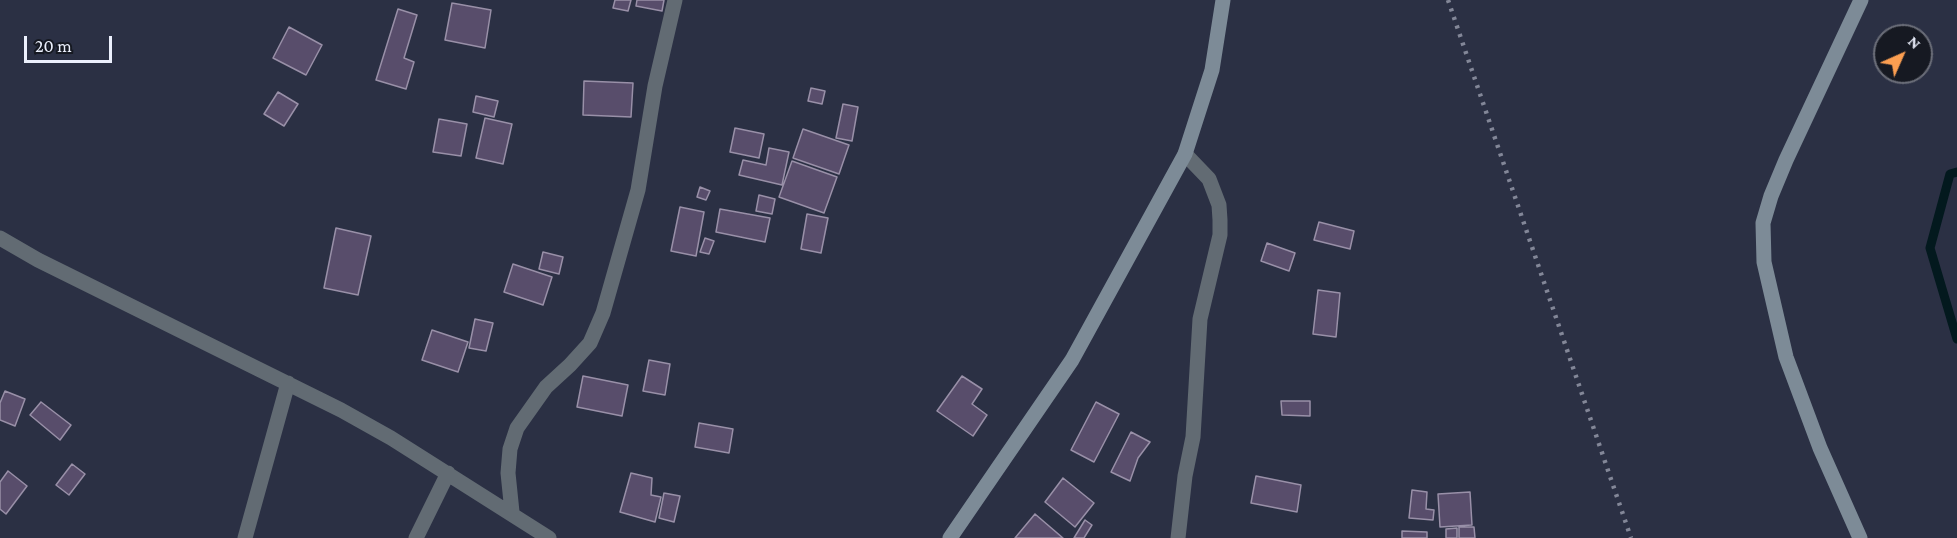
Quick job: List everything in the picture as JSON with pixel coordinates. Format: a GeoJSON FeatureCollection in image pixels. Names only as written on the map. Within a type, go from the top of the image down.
{"type":"FeatureCollection","features":[{"type":"Feature","properties":{"kind":"street"},"geometry":{"type":"LineString","coordinates":[[512,512],[508,473],[510,448],[517,428],[531,405],[546,387],[590,343],[603,313],[638,190],[655,86],[675,0]]}},
{"type":"Feature","properties":{"kind":"street"},"geometry":{"type":"LineString","coordinates":[[950,538],[1072,360],[1185,154],[1212,70],[1222,0]]}},
{"type":"Feature","properties":{"kind":"street"},"geometry":{"type":"LineString","coordinates":[[1860,538],[1820,448],[1786,357],[1764,262],[1763,223],[1786,160],[1861,0]]}},
{"type":"Feature","properties":{"kind":"street"},"geometry":{"type":"LineString","coordinates":[[1178,538],[1185,476],[1193,437],[1200,319],[1220,235],[1220,205],[1209,179],[1185,154]]}},
{"type":"Feature","properties":{"kind":"street"},"geometry":{"type":"LineString","coordinates":[[0,238],[38,260],[288,383],[391,438],[512,512],[549,538]]}},
{"type":"Feature","properties":{"kind":"street"},"geometry":{"type":"LineString","coordinates":[[245,538],[288,383]]}},
{"type":"Feature","properties":{"kind":"street"},"geometry":{"type":"LineString","coordinates":[[416,538],[448,473]]}},
{"type":"Feature","properties":{"kind":"building"},"geometry":{"type":"Polygon","coordinates":[[[615,0],[631,0],[628,11],[613,8],[615,0]]]}},
{"type":"Feature","properties":{"kind":"building"},"geometry":{"type":"Polygon","coordinates":[[[637,0],[664,0],[662,11],[636,6],[637,0]]]}},
{"type":"Feature","properties":{"kind":"building"},"geometry":{"type":"Polygon","coordinates":[[[452,3],[491,10],[485,48],[445,40],[452,3]]]}},
{"type":"Feature","properties":{"kind":"building"},"geometry":{"type":"Polygon","coordinates":[[[398,9],[417,15],[404,58],[414,62],[406,89],[376,80],[398,9]]]}},
{"type":"Feature","properties":{"kind":"building"},"geometry":{"type":"Polygon","coordinates":[[[289,27],[322,45],[306,75],[273,58],[289,27]]]}},
{"type":"Feature","properties":{"kind":"building"},"geometry":{"type":"Polygon","coordinates":[[[584,81],[633,83],[631,117],[583,115],[584,81]]]}},
{"type":"Feature","properties":{"kind":"building"},"geometry":{"type":"Polygon","coordinates":[[[811,88],[825,91],[822,104],[808,101],[811,88]]]}},
{"type":"Feature","properties":{"kind":"building"},"geometry":{"type":"Polygon","coordinates":[[[278,92],[298,104],[284,126],[264,114],[278,92]]]}},
{"type":"Feature","properties":{"kind":"building"},"geometry":{"type":"Polygon","coordinates":[[[476,96],[498,101],[494,117],[473,112],[476,96]]]}},
{"type":"Feature","properties":{"kind":"building"},"geometry":{"type":"Polygon","coordinates":[[[843,104],[858,107],[852,141],[836,138],[843,104]]]}},
{"type":"Feature","properties":{"kind":"building"},"geometry":{"type":"Polygon","coordinates":[[[485,118],[512,124],[503,164],[476,158],[485,118]]]}},
{"type":"Feature","properties":{"kind":"building"},"geometry":{"type":"Polygon","coordinates":[[[439,119],[467,124],[461,156],[433,152],[439,119]]]}},
{"type":"Feature","properties":{"kind":"building"},"geometry":{"type":"Polygon","coordinates":[[[735,128],[764,134],[759,158],[730,152],[735,128]]]}},
{"type":"Feature","properties":{"kind":"building"},"geometry":{"type":"Polygon","coordinates":[[[803,129],[849,145],[839,174],[793,158],[803,129]]]}},
{"type":"Feature","properties":{"kind":"building"},"geometry":{"type":"Polygon","coordinates":[[[769,148],[789,152],[782,185],[739,175],[743,160],[766,165],[769,148]]]}},
{"type":"Feature","properties":{"kind":"building"},"geometry":{"type":"Polygon","coordinates":[[[792,161],[837,177],[824,213],[779,197],[792,161]]]}},
{"type":"Feature","properties":{"kind":"building"},"geometry":{"type":"Polygon","coordinates":[[[700,187],[710,191],[706,200],[697,197],[700,187]]]}},
{"type":"Feature","properties":{"kind":"building"},"geometry":{"type":"Polygon","coordinates":[[[759,195],[775,199],[772,214],[756,211],[759,195]]]}},
{"type":"Feature","properties":{"kind":"building"},"geometry":{"type":"Polygon","coordinates":[[[680,207],[704,212],[696,256],[671,251],[680,207]]]}},
{"type":"Feature","properties":{"kind":"building"},"geometry":{"type":"Polygon","coordinates":[[[720,209],[770,218],[765,242],[716,232],[720,209]]]}},
{"type":"Feature","properties":{"kind":"building"},"geometry":{"type":"Polygon","coordinates":[[[807,214],[828,218],[821,253],[801,249],[807,214]]]}},
{"type":"Feature","properties":{"kind":"building"},"geometry":{"type":"Polygon","coordinates":[[[1319,222],[1354,231],[1350,249],[1314,240],[1319,222]]]}},
{"type":"Feature","properties":{"kind":"building"},"geometry":{"type":"Polygon","coordinates":[[[336,228],[371,236],[358,295],[324,288],[336,228]]]}},
{"type":"Feature","properties":{"kind":"building"},"geometry":{"type":"Polygon","coordinates":[[[705,238],[714,241],[709,254],[700,252],[705,238]]]}},
{"type":"Feature","properties":{"kind":"building"},"geometry":{"type":"Polygon","coordinates":[[[1267,243],[1295,253],[1289,271],[1261,261],[1267,243]]]}},
{"type":"Feature","properties":{"kind":"building"},"geometry":{"type":"Polygon","coordinates":[[[543,252],[563,257],[559,274],[539,269],[543,252]]]}},
{"type":"Feature","properties":{"kind":"building"},"geometry":{"type":"Polygon","coordinates":[[[513,264],[552,277],[543,305],[504,292],[513,264]]]}},
{"type":"Feature","properties":{"kind":"building"},"geometry":{"type":"Polygon","coordinates":[[[1318,290],[1340,293],[1336,337],[1313,334],[1318,290]]]}},
{"type":"Feature","properties":{"kind":"building"},"geometry":{"type":"Polygon","coordinates":[[[475,319],[493,323],[486,351],[469,348],[475,319]]]}},
{"type":"Feature","properties":{"kind":"building"},"geometry":{"type":"Polygon","coordinates":[[[432,330],[468,342],[458,372],[422,360],[432,330]]]}},
{"type":"Feature","properties":{"kind":"building"},"geometry":{"type":"Polygon","coordinates":[[[649,360],[670,364],[665,395],[643,391],[649,360]]]}},
{"type":"Feature","properties":{"kind":"building"},"geometry":{"type":"Polygon","coordinates":[[[583,376],[628,385],[622,416],[577,407],[583,376]]]}},
{"type":"Feature","properties":{"kind":"building"},"geometry":{"type":"Polygon","coordinates":[[[962,376],[982,389],[972,404],[987,415],[973,436],[937,411],[962,376]]]}},
{"type":"Feature","properties":{"kind":"building"},"geometry":{"type":"Polygon","coordinates":[[[5,391],[25,399],[15,426],[0,420],[0,403],[5,391]]]}},
{"type":"Feature","properties":{"kind":"building"},"geometry":{"type":"Polygon","coordinates":[[[1281,401],[1310,401],[1310,416],[1282,415],[1281,401]]]}},
{"type":"Feature","properties":{"kind":"building"},"geometry":{"type":"Polygon","coordinates":[[[41,402],[71,425],[60,440],[30,415],[41,402]]]}},
{"type":"Feature","properties":{"kind":"building"},"geometry":{"type":"Polygon","coordinates":[[[1096,402],[1119,414],[1094,462],[1071,450],[1096,402]]]}},
{"type":"Feature","properties":{"kind":"building"},"geometry":{"type":"Polygon","coordinates":[[[699,423],[733,429],[729,453],[695,447],[699,423]]]}},
{"type":"Feature","properties":{"kind":"building"},"geometry":{"type":"Polygon","coordinates":[[[1131,432],[1150,442],[1138,458],[1130,481],[1111,472],[1131,432]]]}},
{"type":"Feature","properties":{"kind":"building"},"geometry":{"type":"Polygon","coordinates":[[[72,464],[85,474],[69,495],[56,485],[72,464]]]}},
{"type":"Feature","properties":{"kind":"building"},"geometry":{"type":"Polygon","coordinates":[[[8,471],[27,486],[6,514],[0,509],[0,482],[8,471]]]}},
{"type":"Feature","properties":{"kind":"building"},"geometry":{"type":"Polygon","coordinates":[[[631,473],[652,478],[651,495],[661,497],[655,522],[620,512],[631,473]]]}},
{"type":"Feature","properties":{"kind":"building"},"geometry":{"type":"Polygon","coordinates":[[[1256,476],[1301,485],[1297,512],[1251,503],[1256,476]]]}},
{"type":"Feature","properties":{"kind":"building"},"geometry":{"type":"Polygon","coordinates":[[[1063,478],[1094,503],[1075,527],[1045,502],[1063,478]]]}},
{"type":"Feature","properties":{"kind":"building"},"geometry":{"type":"Polygon","coordinates":[[[1412,490],[1427,492],[1426,509],[1434,510],[1433,520],[1409,518],[1412,490]]]}},
{"type":"Feature","properties":{"kind":"building"},"geometry":{"type":"Polygon","coordinates":[[[1470,492],[1472,525],[1440,527],[1438,494],[1470,492]]]}},
{"type":"Feature","properties":{"kind":"building"},"geometry":{"type":"Polygon","coordinates":[[[664,493],[680,496],[674,522],[659,518],[664,493]]]}},
{"type":"Feature","properties":{"kind":"building"},"geometry":{"type":"Polygon","coordinates":[[[1035,514],[1063,538],[1015,538],[1035,514]]]}},
{"type":"Feature","properties":{"kind":"building"},"geometry":{"type":"Polygon","coordinates":[[[1085,520],[1092,525],[1084,538],[1074,538],[1085,520]]]}},
{"type":"Feature","properties":{"kind":"building"},"geometry":{"type":"Polygon","coordinates":[[[1459,527],[1474,527],[1475,538],[1459,538],[1459,527]]]}},
{"type":"Feature","properties":{"kind":"building"},"geometry":{"type":"Polygon","coordinates":[[[1457,528],[1457,538],[1446,538],[1446,529],[1457,528]]]}},
{"type":"Feature","properties":{"kind":"building"},"geometry":{"type":"Polygon","coordinates":[[[1402,531],[1427,532],[1427,538],[1402,538],[1402,531]]]}},
{"type":"Feature","properties":{"kind":"waterway"},"geometry":{"type":"LineString","coordinates":[[1957,172],[1950,174],[1930,248],[1957,339]]}},
{"type":"Feature","properties":{"kind":"railway"},"geometry":{"type":"LineString","coordinates":[[1448,0],[1631,538]]}}]}
